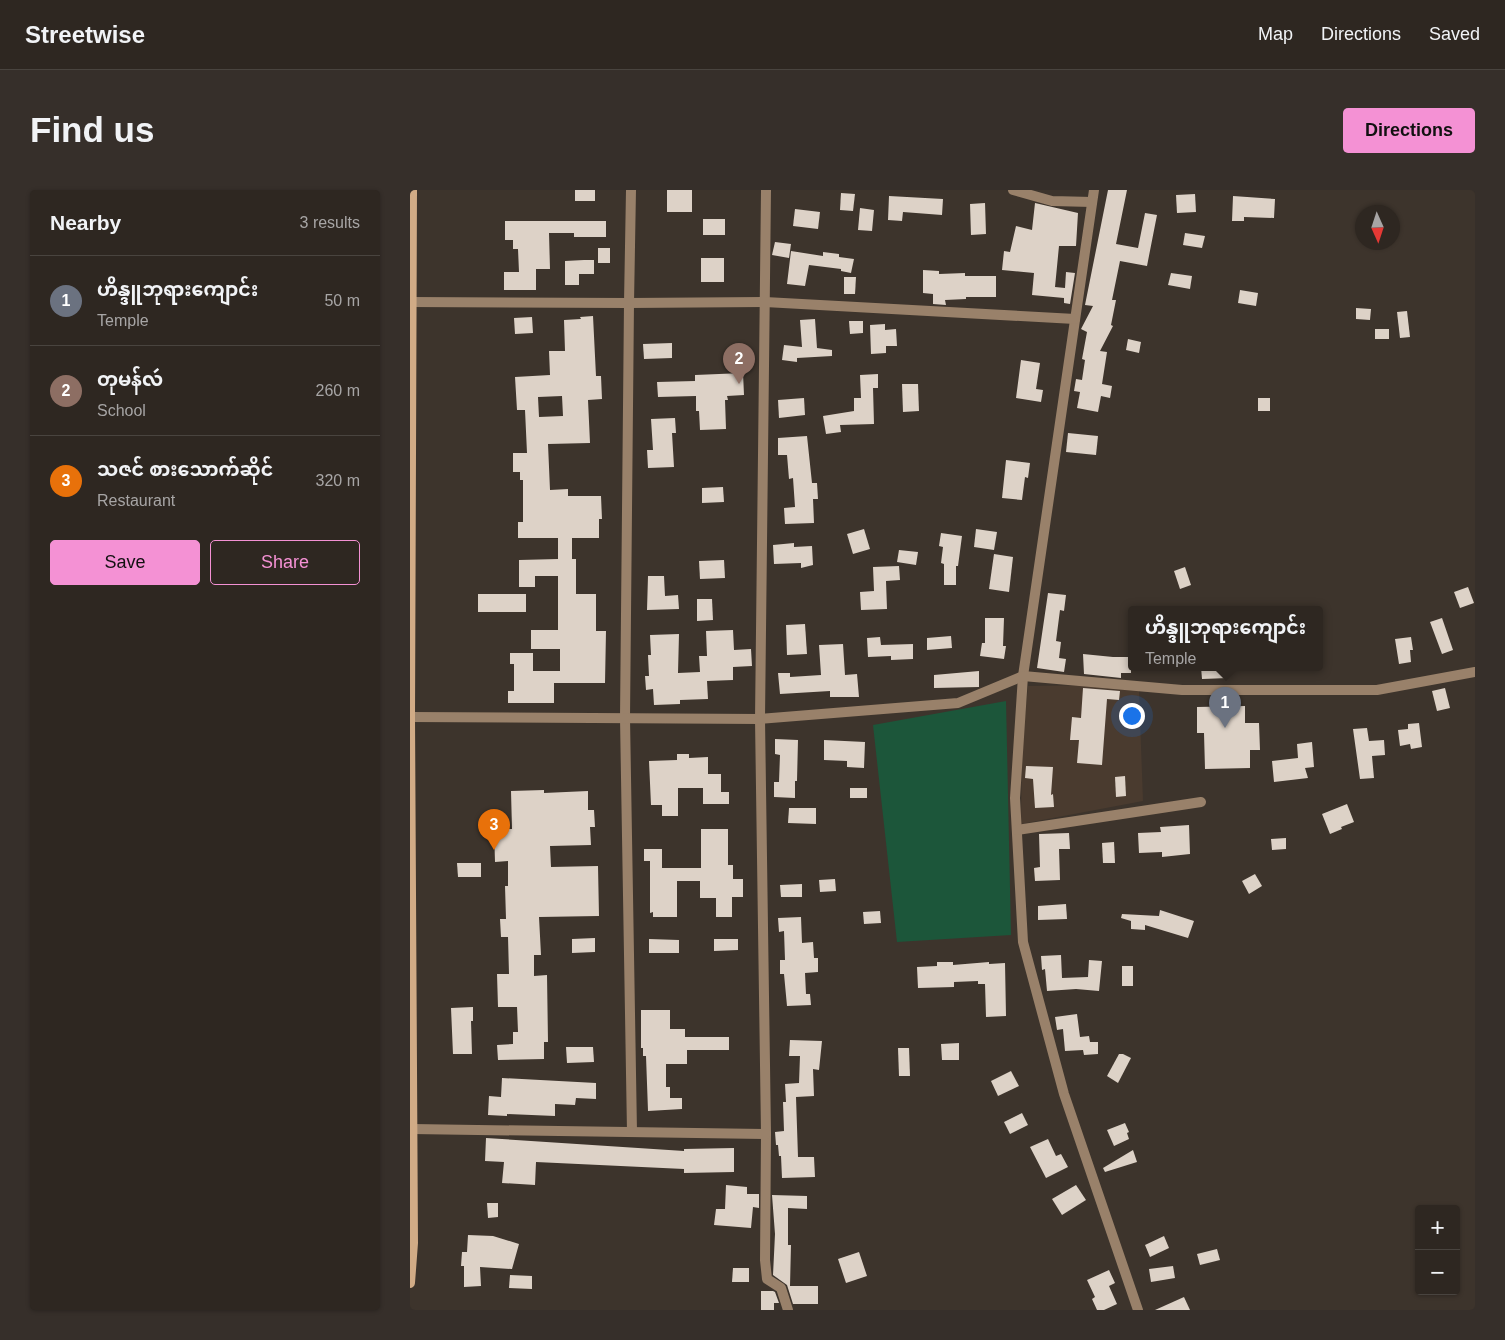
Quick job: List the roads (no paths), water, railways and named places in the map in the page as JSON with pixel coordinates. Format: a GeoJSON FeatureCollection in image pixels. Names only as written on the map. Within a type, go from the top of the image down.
{"type":"FeatureCollection","features":[{"type":"Feature","properties":{"kind":"main road"},"geometry":{"type":"LineString","coordinates":[[410,1283],[413,1243],[410,717],[410,302],[412,190]]}},
{"type":"Feature","properties":{"kind":"street"},"geometry":{"type":"LineString","coordinates":[[631,190],[628,303],[625,718],[632,1132]]}},
{"type":"Feature","properties":{"kind":"street"},"geometry":{"type":"LineString","coordinates":[[766,190],[760,719],[766,1134],[766,1279],[781,1288],[788,1310]]}},
{"type":"Feature","properties":{"kind":"street"},"geometry":{"type":"LineString","coordinates":[[1013,190],[1052,201],[1092,202]]}},
{"type":"Feature","properties":{"kind":"street"},"geometry":{"type":"LineString","coordinates":[[1094,190],[1023,676],[1015,798],[1023,942],[1064,1094],[1138,1310]]}},
{"type":"Feature","properties":{"kind":"street"},"geometry":{"type":"LineString","coordinates":[[410,302],[765,302],[1075,319]]}},
{"type":"Feature","properties":{"kind":"street"},"geometry":{"type":"LineString","coordinates":[[410,717],[760,719],[958,703],[1023,676],[1182,690],[1377,690],[1475,672]]}},
{"type":"Feature","properties":{"kind":"street"},"geometry":{"type":"LineString","coordinates":[[1017,830],[1201,802]]}},
{"type":"Feature","properties":{"kind":"street"},"geometry":{"type":"LineString","coordinates":[[411,1129],[766,1134]]}},
{"type":"Feature","properties":{"kind":"place","name":"တုမန်လဴ"},"geometry":{"type":"Point","coordinates":[739,384]}},
{"type":"Feature","properties":{"kind":"place","name":"ဟိန္ဒူဘုရားကျောင်း"},"geometry":{"type":"Point","coordinates":[1225,728]}},
{"type":"Feature","properties":{"kind":"place","name":"သဇင် စားသောက်ဆိုင်"},"geometry":{"type":"Point","coordinates":[494,850]}}]}
